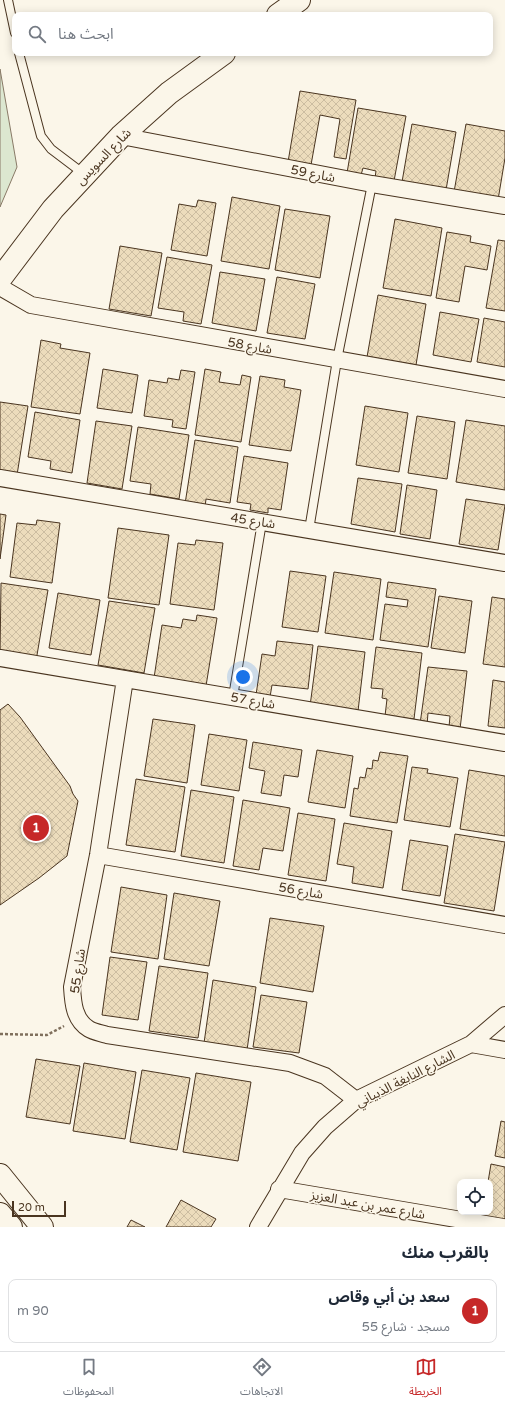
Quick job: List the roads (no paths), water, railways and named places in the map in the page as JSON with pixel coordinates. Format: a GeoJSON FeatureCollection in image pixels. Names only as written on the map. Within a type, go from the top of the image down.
{"type":"FeatureCollection","features":[{"type":"Feature","properties":{"kind":"street"},"geometry":{"type":"LineString","coordinates":[[282,12],[299,0]]}},
{"type":"Feature","properties":{"kind":"street","name":"شارع السويس"},"geometry":{"type":"LineString","coordinates":[[0,279],[53,209],[121,136],[169,93],[220,56]]}},
{"type":"Feature","properties":{"kind":"street","name":"شارع 59"},"geometry":{"type":"LineString","coordinates":[[121,136],[372,184],[505,206]]}},
{"type":"Feature","properties":{"kind":"street","name":"شارع 58"},"geometry":{"type":"LineString","coordinates":[[0,287],[31,305],[505,389]]}},
{"type":"Feature","properties":{"kind":"street","name":"شارع 45"},"geometry":{"type":"LineString","coordinates":[[0,478],[505,562]]}},
{"type":"Feature","properties":{"kind":"street","name":"شارع 57"},"geometry":{"type":"LineString","coordinates":[[0,658],[505,743]]}},
{"type":"Feature","properties":{"kind":"street","name":"شارع 55"},"geometry":{"type":"LineString","coordinates":[[125,679],[98,855],[72,987],[73,1002],[78,1018],[89,1029],[107,1035],[290,1063],[325,1076],[356,1100]]}},
{"type":"Feature","properties":{"kind":"street","name":"شارع 56"},"geometry":{"type":"LineString","coordinates":[[98,855],[505,925]]}},
{"type":"Feature","properties":{"kind":"street","name":"الشارع النابغة الذبياني"},"geometry":{"type":"LineString","coordinates":[[258,1227],[279,1189],[302,1153],[326,1127],[356,1100],[471,1044],[505,1015]]}},
{"type":"Feature","properties":{"kind":"street"},"geometry":{"type":"LineString","coordinates":[[471,1044],[505,1050]]}},
{"type":"Feature","properties":{"kind":"street"},"geometry":{"type":"LineString","coordinates":[[0,1175],[42,1227]]}},
{"type":"Feature","properties":{"kind":"street","name":"شارع عمر بن عبد العزيز"},"geometry":{"type":"LineString","coordinates":[[279,1189],[446,1222],[503,1227]]}},
{"type":"Feature","properties":{"kind":"street"},"geometry":{"type":"LineString","coordinates":[[0,1214],[11,1227]]}},
{"type":"Feature","properties":{"kind":"lane"},"geometry":{"type":"LineString","coordinates":[[8,0],[12,19]]}},
{"type":"Feature","properties":{"kind":"lane"},"geometry":{"type":"LineString","coordinates":[[20,56],[41,136],[51,149],[85,175]]}},
{"type":"Feature","properties":{"kind":"lane"},"geometry":{"type":"LineString","coordinates":[[309,530],[337,360],[372,184]]}},
{"type":"Feature","properties":{"kind":"lane"},"geometry":{"type":"LineString","coordinates":[[233,697],[262,522]]}},
{"type":"Feature","properties":{"kind":"place","name":"سعد بن أبي وقاص"},"geometry":{"type":"Point","coordinates":[36,828]}}]}
